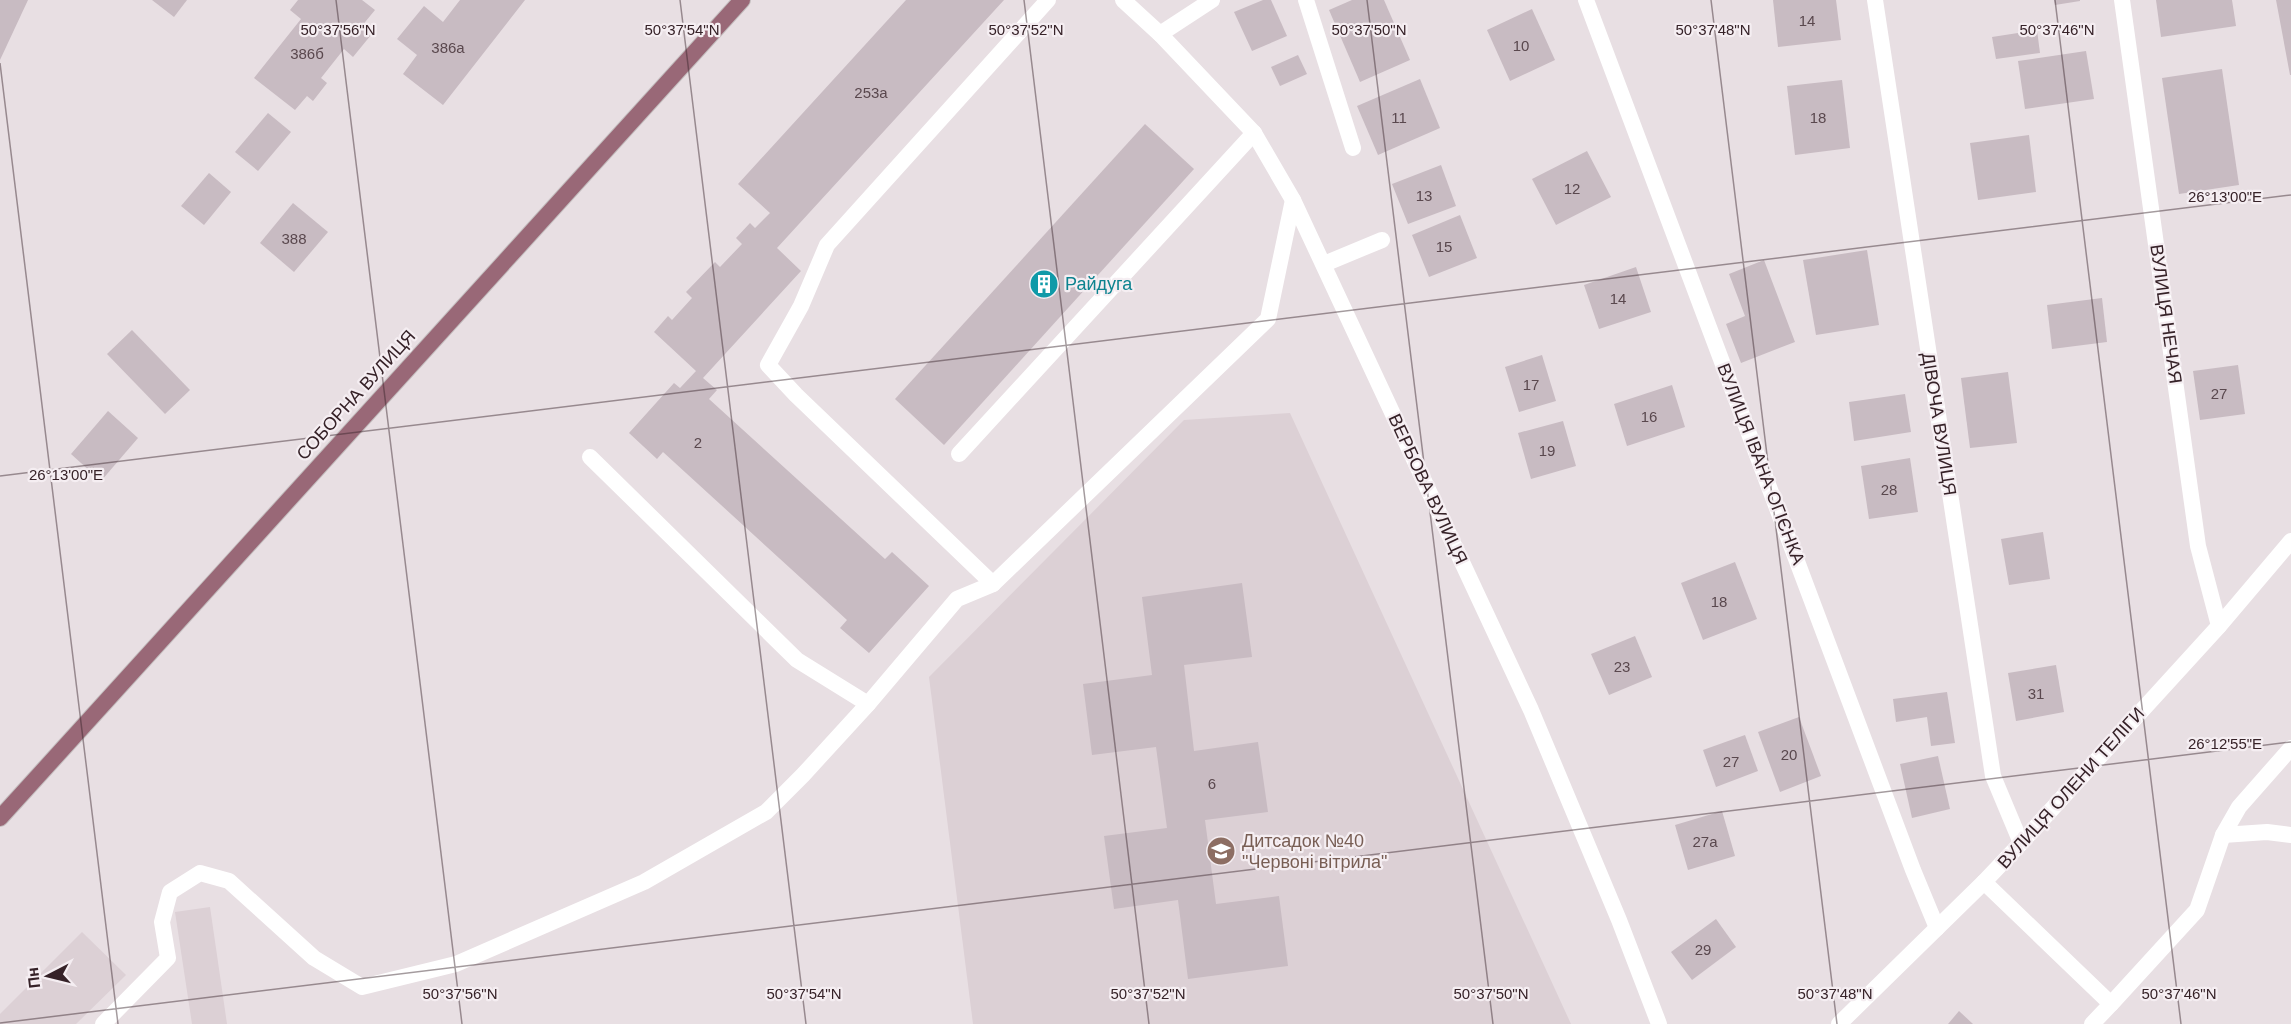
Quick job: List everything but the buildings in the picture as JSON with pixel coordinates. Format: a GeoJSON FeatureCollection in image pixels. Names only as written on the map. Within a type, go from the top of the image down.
{"type":"FeatureCollection","features":[{"type":"Feature","properties":{"kind":"main road","name":"СОБОРНА ВУЛИЦЯ"},"geometry":{"type":"LineString","coordinates":[[0,818],[742,0]]}},
{"type":"Feature","properties":{"kind":"street"},"geometry":{"type":"LineString","coordinates":[[993,584],[796,395],[768,365],[801,306],[827,245],[1048,0]]}},
{"type":"Feature","properties":{"kind":"street","name":"ВЕРБОВА ВУЛИЦЯ"},"geometry":{"type":"LineString","coordinates":[[1123,0],[1160,34],[1254,133],[1293,201],[1531,710],[1619,920],[1659,1024]]}},
{"type":"Feature","properties":{"kind":"street"},"geometry":{"type":"LineString","coordinates":[[1160,34],[1212,0]]}},
{"type":"Feature","properties":{"kind":"street"},"geometry":{"type":"LineString","coordinates":[[1306,0],[1353,147]]}},
{"type":"Feature","properties":{"kind":"street","name":"ВУЛИЦЯ ІВАНА ОГІЄНКА"},"geometry":{"type":"LineString","coordinates":[[1586,0],[1913,870],[1937,928]]}},
{"type":"Feature","properties":{"kind":"street","name":"ДІВОЧА ВУЛИЦЯ"},"geometry":{"type":"LineString","coordinates":[[1875,0],[1993,776],[2021,843]]}},
{"type":"Feature","properties":{"kind":"street","name":"ВУЛИЦЯ НЕЧАЯ"},"geometry":{"type":"LineString","coordinates":[[2122,0],[2198,546],[2219,626]]}},
{"type":"Feature","properties":{"kind":"street"},"geometry":{"type":"LineString","coordinates":[[959,454],[1254,133]]}},
{"type":"Feature","properties":{"kind":"street"},"geometry":{"type":"LineString","coordinates":[[103,1024],[168,958],[162,922],[170,892],[200,873],[229,881],[314,958],[362,987],[456,964],[644,882],[766,812],[803,776],[868,704],[957,599],[993,584],[1268,319],[1293,201]]}},
{"type":"Feature","properties":{"kind":"street"},"geometry":{"type":"LineString","coordinates":[[1324,264],[1382,240]]}},
{"type":"Feature","properties":{"kind":"street"},"geometry":{"type":"LineString","coordinates":[[590,457],[797,660],[868,704]]}},
{"type":"Feature","properties":{"kind":"street","name":"ВУЛИЦЯ ОЛЕНИ ТЕЛІГИ"},"geometry":{"type":"LineString","coordinates":[[1839,1024],[2021,843],[2219,626],[2291,541]]}},
{"type":"Feature","properties":{"kind":"street"},"geometry":{"type":"LineString","coordinates":[[2092,1024],[2197,910],[2223,835],[2239,807],[2291,748]]}},
{"type":"Feature","properties":{"kind":"street"},"geometry":{"type":"LineString","coordinates":[[2223,835],[2267,832],[2291,835]]}},
{"type":"Feature","properties":{"kind":"street"},"geometry":{"type":"LineString","coordinates":[[1984,882],[2110,1004]]}},
{"type":"Feature","properties":{"kind":"shaded area","name":"Дитсадок №40 \"Червоні вітрила\""},"geometry":{"type":"Polygon","coordinates":[[[1290,413],[1571,1024],[973,1024],[929,677],[1184,420],[1290,413]]]}},
{"type":"Feature","properties":{"kind":"shaded area"},"geometry":{"type":"Polygon","coordinates":[[[210,907],[227,1024],[192,1024],[175,912],[210,907]]]}},
{"type":"Feature","properties":{"kind":"shaded area"},"geometry":{"type":"Polygon","coordinates":[[[82,932],[126,975],[76,1024],[0,1024],[0,1014],[82,932]]]}},
{"type":"Feature","properties":{"kind":"place","name":"Райдуга"},"geometry":{"type":"Point","coordinates":[1044,284]}},
{"type":"Feature","properties":{"kind":"place","name":"Дитсадок №40 \"Червоні вітрила\""},"geometry":{"type":"Point","coordinates":[1221,851]}}]}
